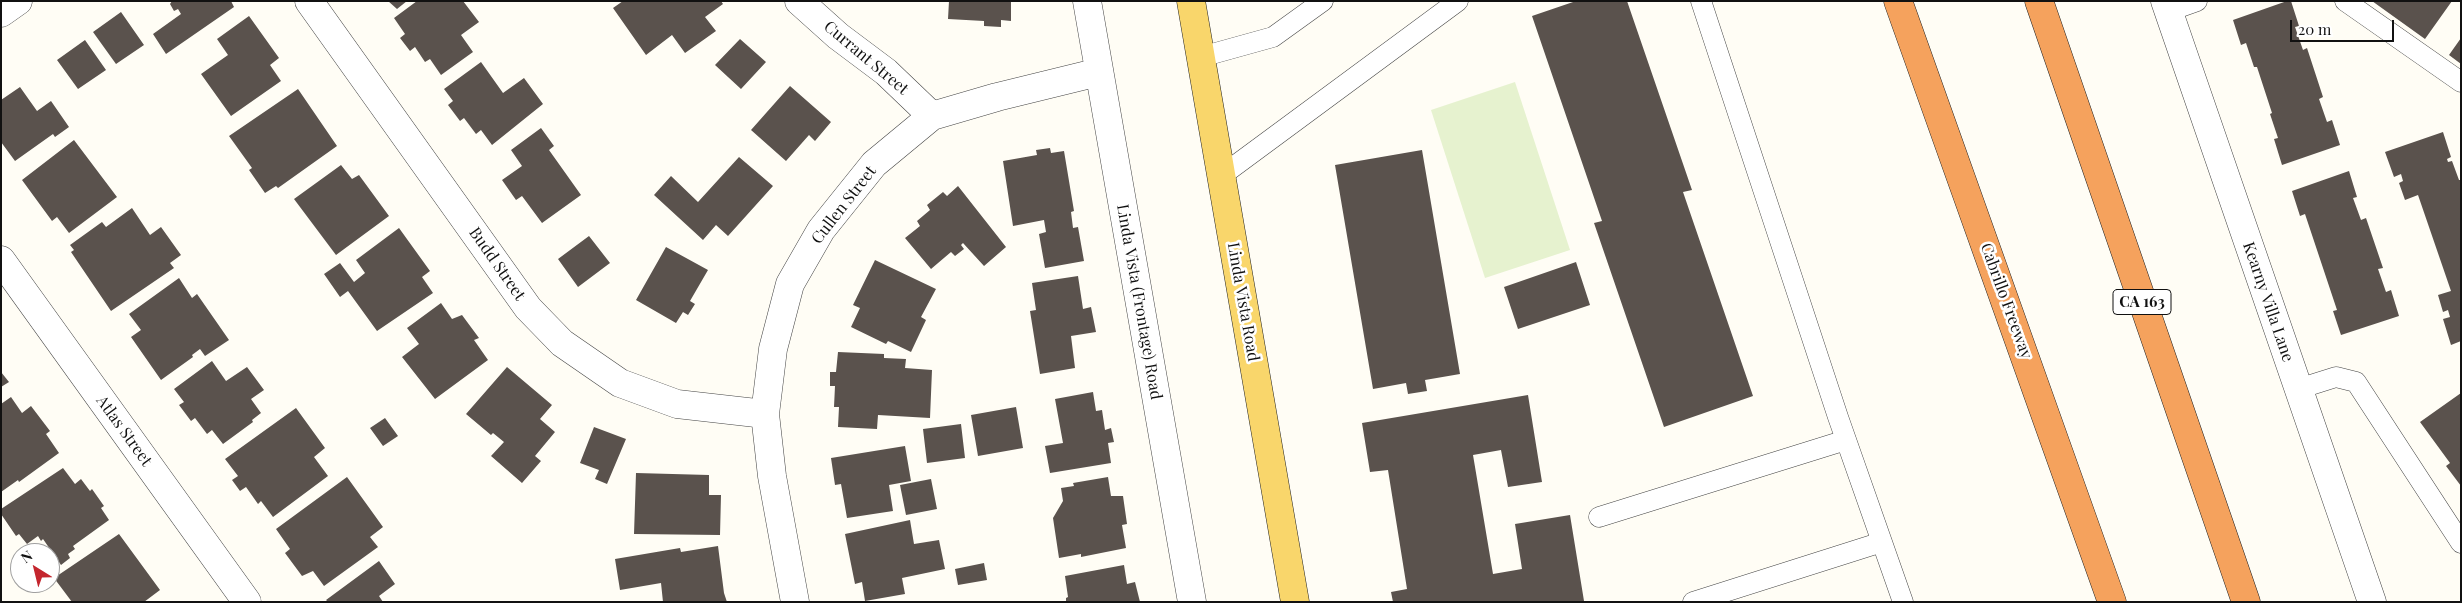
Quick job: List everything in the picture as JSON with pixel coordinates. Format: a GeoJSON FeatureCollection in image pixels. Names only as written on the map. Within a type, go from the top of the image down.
{"type":"FeatureCollection","features":[{"type":"Feature","properties":{"kind":"highway","name":"Cabrillo Freeway"},"geometry":{"type":"LineString","coordinates":[[1898,1],[2112,602]]}},
{"type":"Feature","properties":{"kind":"highway","name":"CA 163"},"geometry":{"type":"LineString","coordinates":[[2039,1],[2246,602]]}},
{"type":"Feature","properties":{"kind":"main road","name":"Linda Vista Road"},"geometry":{"type":"LineString","coordinates":[[1191,1],[1295,602]]}},
{"type":"Feature","properties":{"kind":"street"},"geometry":{"type":"LineString","coordinates":[[1,13],[18,1]]}},
{"type":"Feature","properties":{"kind":"street","name":"Budd Street"},"geometry":{"type":"LineString","coordinates":[[309,1],[528,308],[562,343],[620,382],[677,404],[766,414]]}},
{"type":"Feature","properties":{"kind":"street","name":"Currant Street"},"geometry":{"type":"LineString","coordinates":[[798,1],[838,36],[886,72],[932,116]]}},
{"type":"Feature","properties":{"kind":"street","name":"Linda Vista (Frontage) Road"},"geometry":{"type":"LineString","coordinates":[[1087,1],[1192,602]]}},
{"type":"Feature","properties":{"kind":"street","name":"Kearny Villa Lane"},"geometry":{"type":"LineString","coordinates":[[2167,6],[2372,602]]}},
{"type":"Feature","properties":{"kind":"street","name":"Cullen Street"},"geometry":{"type":"LineString","coordinates":[[795,602],[772,476],[766,414],[773,348],[790,284],[821,230],[874,164],[932,116],[996,97],[1099,72]]}},
{"type":"Feature","properties":{"kind":"street","name":"Atlas Street"},"geometry":{"type":"LineString","coordinates":[[1,260],[246,602]]}},
{"type":"Feature","properties":{"kind":"lane"},"geometry":{"type":"LineString","coordinates":[[1201,57],[1273,37],[1323,1]]}},
{"type":"Feature","properties":{"kind":"lane"},"geometry":{"type":"LineString","coordinates":[[1221,176],[1458,1]]}},
{"type":"Feature","properties":{"kind":"lane"},"geometry":{"type":"LineString","coordinates":[[1701,1],[1846,440],[1903,602]]}},
{"type":"Feature","properties":{"kind":"lane"},"geometry":{"type":"LineString","coordinates":[[2167,6],[2197,1]]}},
{"type":"Feature","properties":{"kind":"lane"},"geometry":{"type":"LineString","coordinates":[[2345,1],[2461,82]]}},
{"type":"Feature","properties":{"kind":"lane"},"geometry":{"type":"LineString","coordinates":[[2298,388],[2336,377],[2356,382],[2461,543]]}},
{"type":"Feature","properties":{"kind":"lane"},"geometry":{"type":"LineString","coordinates":[[1599,517],[1846,440]]}},
{"type":"Feature","properties":{"kind":"lane"},"geometry":{"type":"LineString","coordinates":[[1693,602],[1882,542]]}},
{"type":"Feature","properties":{"kind":"green space"},"geometry":{"type":"Polygon","coordinates":[[[1515,82],[1570,250],[1485,278],[1431,110],[1515,82]]]}},
{"type":"Feature","properties":{"kind":"building"},"geometry":{"type":"Polygon","coordinates":[[[172,1],[231,1],[234,7],[166,54],[153,34],[181,14],[178,9],[174,11],[170,4],[172,1]]]}},
{"type":"Feature","properties":{"kind":"building"},"geometry":{"type":"Polygon","coordinates":[[[388,1],[407,1],[397,9],[388,1]]]}},
{"type":"Feature","properties":{"kind":"building"},"geometry":{"type":"Polygon","coordinates":[[[417,1],[463,1],[479,22],[461,35],[473,52],[441,75],[430,59],[425,62],[415,47],[410,51],[400,38],[405,34],[394,18],[417,1]]]}},
{"type":"Feature","properties":{"kind":"building"},"geometry":{"type":"Polygon","coordinates":[[[623,1],[721,1],[723,4],[705,17],[716,31],[685,53],[672,35],[646,55],[613,8],[623,1]]]}},
{"type":"Feature","properties":{"kind":"building"},"geometry":{"type":"Polygon","coordinates":[[[949,1],[1011,1],[1011,21],[1001,20],[1001,27],[984,26],[984,21],[948,19],[949,1]]]}},
{"type":"Feature","properties":{"kind":"building"},"geometry":{"type":"Polygon","coordinates":[[[1576,1],[1627,1],[1692,190],[1683,192],[1753,396],[1664,427],[1594,223],[1602,221],[1532,16],[1576,1]]]}},
{"type":"Feature","properties":{"kind":"building"},"geometry":{"type":"Polygon","coordinates":[[[2291,1],[2299,26],[2295,27],[2303,50],[2307,48],[2323,97],[2319,99],[2327,122],[2332,120],[2340,145],[2282,165],[2274,139],[2278,138],[2270,114],[2272,113],[2257,67],[2254,67],[2246,43],[2241,45],[2233,20],[2291,1]]]}},
{"type":"Feature","properties":{"kind":"building"},"geometry":{"type":"Polygon","coordinates":[[[2372,1],[2452,1],[2425,39],[2372,1]]]}},
{"type":"Feature","properties":{"kind":"building"},"geometry":{"type":"Polygon","coordinates":[[[121,12],[144,45],[116,64],[93,32],[121,12]]]}},
{"type":"Feature","properties":{"kind":"building"},"geometry":{"type":"Polygon","coordinates":[[[249,16],[279,58],[270,65],[281,81],[231,116],[201,74],[228,55],[217,39],[249,16]]]}},
{"type":"Feature","properties":{"kind":"building"},"geometry":{"type":"Polygon","coordinates":[[[2461,38],[2461,64],[2449,55],[2461,38]]]}},
{"type":"Feature","properties":{"kind":"building"},"geometry":{"type":"Polygon","coordinates":[[[740,39],[766,62],[741,89],[715,65],[740,39]]]}},
{"type":"Feature","properties":{"kind":"building"},"geometry":{"type":"Polygon","coordinates":[[[85,40],[106,70],[78,89],[57,60],[85,40]]]}},
{"type":"Feature","properties":{"kind":"building"},"geometry":{"type":"Polygon","coordinates":[[[481,62],[503,93],[524,78],[543,104],[492,145],[481,130],[476,134],[464,118],[460,121],[448,105],[453,101],[444,89],[481,62]]]}},
{"type":"Feature","properties":{"kind":"building"},"geometry":{"type":"Polygon","coordinates":[[[790,86],[831,122],[815,141],[809,135],[786,161],[751,130],[790,86]]]}},
{"type":"Feature","properties":{"kind":"building"},"geometry":{"type":"Polygon","coordinates":[[[20,87],[37,111],[51,101],[69,127],[55,137],[53,134],[15,161],[1,142],[1,100],[20,87]]]}},
{"type":"Feature","properties":{"kind":"building"},"geometry":{"type":"Polygon","coordinates":[[[298,89],[337,146],[278,188],[276,186],[265,193],[249,170],[252,168],[229,136],[298,89]]]}},
{"type":"Feature","properties":{"kind":"building"},"geometry":{"type":"Polygon","coordinates":[[[541,128],[554,146],[549,150],[581,195],[542,223],[522,196],[516,200],[502,180],[522,166],[511,150],[541,128]]]}},
{"type":"Feature","properties":{"kind":"building"},"geometry":{"type":"Polygon","coordinates":[[[2443,132],[2451,157],[2447,159],[2448,162],[2452,161],[2459,180],[2461,180],[2461,341],[2451,345],[2443,319],[2450,317],[2448,310],[2443,312],[2438,295],[2451,291],[2418,195],[2405,200],[2399,183],[2403,181],[2401,174],[2394,177],[2385,152],[2443,132]]]}},
{"type":"Feature","properties":{"kind":"building"},"geometry":{"type":"Polygon","coordinates":[[[74,140],[117,197],[69,233],[57,217],[52,221],[22,180],[74,140]]]}},
{"type":"Feature","properties":{"kind":"building"},"geometry":{"type":"Polygon","coordinates":[[[1050,148],[1051,153],[1064,151],[1074,211],[1071,212],[1073,228],[1078,227],[1084,261],[1045,268],[1039,234],[1046,232],[1044,220],[1013,226],[1003,161],[1037,155],[1036,150],[1050,148]]]}},
{"type":"Feature","properties":{"kind":"building"},"geometry":{"type":"Polygon","coordinates":[[[1422,150],[1460,374],[1425,380],[1427,391],[1408,394],[1406,383],[1373,389],[1335,165],[1422,150]]]}},
{"type":"Feature","properties":{"kind":"building"},"geometry":{"type":"Polygon","coordinates":[[[739,157],[773,186],[728,236],[716,225],[703,240],[654,195],[671,176],[698,202],[739,157]]]}},
{"type":"Feature","properties":{"kind":"building"},"geometry":{"type":"Polygon","coordinates":[[[341,165],[352,179],[359,175],[389,216],[336,255],[294,199],[341,165]]]}},
{"type":"Feature","properties":{"kind":"building"},"geometry":{"type":"Polygon","coordinates":[[[2349,171],[2357,197],[2353,198],[2361,220],[2366,218],[2383,268],[2378,269],[2386,292],[2391,290],[2399,316],[2341,335],[2333,311],[2337,310],[2305,214],[2300,216],[2292,191],[2349,171]]]}},
{"type":"Feature","properties":{"kind":"building"},"geometry":{"type":"Polygon","coordinates":[[[958,186],[1006,247],[984,266],[963,243],[961,245],[964,249],[955,256],[951,252],[931,269],[905,238],[920,226],[917,221],[930,210],[927,205],[943,192],[947,196],[958,186]]]}},
{"type":"Feature","properties":{"kind":"building"},"geometry":{"type":"Polygon","coordinates":[[[132,208],[150,235],[161,227],[181,255],[170,263],[174,268],[111,311],[71,252],[74,250],[70,245],[102,222],[106,227],[132,208]]]}},
{"type":"Feature","properties":{"kind":"building"},"geometry":{"type":"Polygon","coordinates":[[[399,228],[430,271],[422,277],[433,293],[377,331],[348,291],[340,297],[324,274],[340,263],[354,282],[365,273],[356,260],[399,228]]]}},
{"type":"Feature","properties":{"kind":"building"},"geometry":{"type":"Polygon","coordinates":[[[589,236],[610,263],[578,287],[558,259],[589,236]]]}},
{"type":"Feature","properties":{"kind":"building"},"geometry":{"type":"Polygon","coordinates":[[[666,247],[708,270],[690,301],[695,304],[688,315],[683,312],[676,323],[636,300],[666,247]]]}},
{"type":"Feature","properties":{"kind":"building"},"geometry":{"type":"Polygon","coordinates":[[[875,260],[936,289],[921,317],[926,320],[911,352],[888,341],[886,344],[851,327],[860,308],[853,305],[875,260]]]}},
{"type":"Feature","properties":{"kind":"building"},"geometry":{"type":"Polygon","coordinates":[[[1576,262],[1590,305],[1518,329],[1504,287],[1576,262]]]}},
{"type":"Feature","properties":{"kind":"building"},"geometry":{"type":"Polygon","coordinates":[[[1078,276],[1083,309],[1091,307],[1096,332],[1071,336],[1075,368],[1040,374],[1030,311],[1036,310],[1032,283],[1078,276]]]}},
{"type":"Feature","properties":{"kind":"building"},"geometry":{"type":"Polygon","coordinates":[[[179,278],[192,298],[197,294],[229,340],[205,356],[200,349],[192,355],[193,357],[161,380],[131,337],[141,330],[129,314],[179,278]]]}},
{"type":"Feature","properties":{"kind":"building"},"geometry":{"type":"Polygon","coordinates":[[[441,303],[452,319],[462,315],[479,338],[474,340],[488,360],[435,399],[402,357],[419,344],[407,328],[441,303]]]}},
{"type":"Feature","properties":{"kind":"building"},"geometry":{"type":"Polygon","coordinates":[[[838,352],[884,354],[884,358],[906,359],[905,368],[932,370],[930,418],[878,415],[877,429],[838,427],[839,407],[834,407],[835,386],[830,386],[830,372],[836,372],[838,352]]]}},
{"type":"Feature","properties":{"kind":"building"},"geometry":{"type":"Polygon","coordinates":[[[212,361],[226,381],[247,367],[264,390],[251,399],[261,413],[252,420],[253,422],[223,444],[212,430],[207,434],[195,418],[191,421],[179,405],[184,402],[174,389],[212,361]]]}},
{"type":"Feature","properties":{"kind":"building"},"geometry":{"type":"Polygon","coordinates":[[[507,367],[552,405],[540,419],[555,432],[535,456],[541,461],[522,483],[491,456],[504,442],[493,433],[491,435],[466,414],[507,367]]]}},
{"type":"Feature","properties":{"kind":"building"},"geometry":{"type":"Polygon","coordinates":[[[1,372],[9,382],[1,387],[1,372]]]}},
{"type":"Feature","properties":{"kind":"building"},"geometry":{"type":"Polygon","coordinates":[[[1093,392],[1096,411],[1102,410],[1105,430],[1111,428],[1114,442],[1108,443],[1111,463],[1050,473],[1045,446],[1063,443],[1055,399],[1093,392]]]}},
{"type":"Feature","properties":{"kind":"building"},"geometry":{"type":"Polygon","coordinates":[[[2461,393],[2461,486],[2446,466],[2450,463],[2420,422],[2461,393]]]}},
{"type":"Feature","properties":{"kind":"building"},"geometry":{"type":"Polygon","coordinates":[[[1528,395],[1542,482],[1508,487],[1501,450],[1473,455],[1493,574],[1522,569],[1515,524],[1570,515],[1584,601],[1393,602],[1391,592],[1407,589],[1388,470],[1370,472],[1362,423],[1528,395]]]}},
{"type":"Feature","properties":{"kind":"building"},"geometry":{"type":"Polygon","coordinates":[[[11,397],[22,413],[31,406],[50,431],[46,434],[59,453],[19,482],[18,480],[1,492],[1,404],[11,397]]]}},
{"type":"Feature","properties":{"kind":"building"},"geometry":{"type":"Polygon","coordinates":[[[1016,407],[1023,448],[978,456],[971,415],[1016,407]]]}},
{"type":"Feature","properties":{"kind":"building"},"geometry":{"type":"Polygon","coordinates":[[[296,408],[325,448],[314,457],[328,476],[273,517],[261,501],[258,504],[246,487],[240,491],[232,480],[238,476],[225,459],[296,408]]]}},
{"type":"Feature","properties":{"kind":"building"},"geometry":{"type":"Polygon","coordinates":[[[385,418],[398,436],[383,446],[370,428],[385,418]]]}},
{"type":"Feature","properties":{"kind":"building"},"geometry":{"type":"Polygon","coordinates":[[[961,424],[965,458],[927,463],[923,429],[961,424]]]}},
{"type":"Feature","properties":{"kind":"building"},"geometry":{"type":"Polygon","coordinates":[[[594,427],[626,439],[607,484],[595,479],[599,470],[580,463],[594,427]]]}},
{"type":"Feature","properties":{"kind":"building"},"geometry":{"type":"Polygon","coordinates":[[[905,446],[911,481],[889,485],[893,511],[847,518],[841,484],[835,485],[831,458],[905,446]]]}},
{"type":"Feature","properties":{"kind":"building"},"geometry":{"type":"Polygon","coordinates":[[[63,468],[75,484],[81,479],[90,491],[92,489],[104,506],[101,508],[109,520],[73,546],[75,549],[68,554],[70,558],[61,565],[60,543],[46,543],[43,539],[41,541],[38,536],[26,543],[19,534],[16,536],[1,514],[1,509],[63,468]]]}},
{"type":"Feature","properties":{"kind":"building"},"geometry":{"type":"Polygon","coordinates":[[[636,473],[709,475],[709,495],[721,495],[720,535],[634,534],[636,473]]]}},
{"type":"Feature","properties":{"kind":"building"},"geometry":{"type":"Polygon","coordinates":[[[347,477],[383,527],[370,537],[378,547],[324,586],[313,571],[302,576],[285,553],[290,549],[276,529],[347,477]]]}},
{"type":"Feature","properties":{"kind":"building"},"geometry":{"type":"Polygon","coordinates":[[[1108,477],[1111,496],[1123,496],[1127,524],[1122,525],[1126,548],[1081,557],[1081,554],[1059,558],[1053,518],[1063,501],[1061,488],[1074,486],[1073,483],[1108,477]]]}},
{"type":"Feature","properties":{"kind":"building"},"geometry":{"type":"Polygon","coordinates":[[[931,479],[937,509],[906,515],[900,485],[931,479]]]}},
{"type":"Feature","properties":{"kind":"building"},"geometry":{"type":"Polygon","coordinates":[[[910,520],[914,544],[939,540],[945,569],[902,578],[905,594],[865,601],[862,582],[855,584],[845,534],[910,520]]]}},
{"type":"Feature","properties":{"kind":"building"},"geometry":{"type":"Polygon","coordinates":[[[119,534],[160,590],[144,602],[72,602],[60,586],[60,574],[119,534]]]}},
{"type":"Feature","properties":{"kind":"building"},"geometry":{"type":"Polygon","coordinates":[[[718,546],[724,593],[727,602],[663,602],[661,583],[620,590],[615,559],[680,548],[681,552],[718,546]]]}},
{"type":"Feature","properties":{"kind":"building"},"geometry":{"type":"Polygon","coordinates":[[[379,561],[395,584],[379,596],[383,602],[328,602],[326,600],[379,561]]]}},
{"type":"Feature","properties":{"kind":"building"},"geometry":{"type":"Polygon","coordinates":[[[984,563],[987,580],[958,585],[955,569],[984,563]]]}},
{"type":"Feature","properties":{"kind":"building"},"geometry":{"type":"Polygon","coordinates":[[[1124,565],[1127,584],[1135,582],[1140,602],[1066,602],[1068,597],[1065,576],[1124,565]]]}}]}
